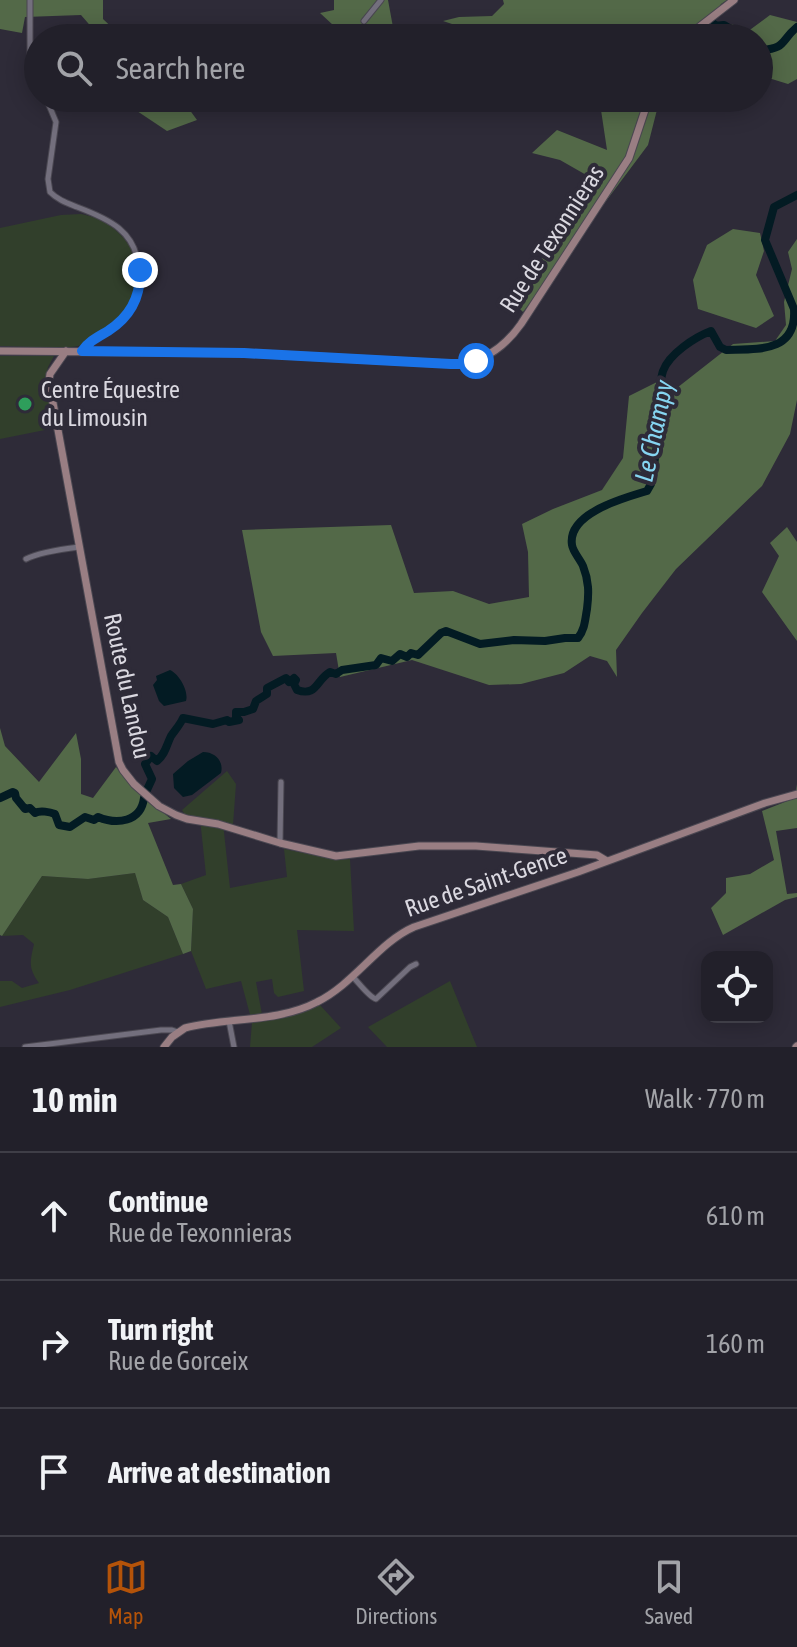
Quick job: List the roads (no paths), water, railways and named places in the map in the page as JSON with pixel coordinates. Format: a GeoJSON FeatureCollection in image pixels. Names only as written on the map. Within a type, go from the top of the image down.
{"type":"FeatureCollection","features":[{"type":"Feature","properties":{"kind":"street"},"geometry":{"type":"LineString","coordinates":[[30,0],[30,24]]}},
{"type":"Feature","properties":{"kind":"street"},"geometry":{"type":"LineString","coordinates":[[364,21],[381,0]]}},
{"type":"Feature","properties":{"kind":"street"},"geometry":{"type":"LineString","coordinates":[[703,24],[734,0]]}},
{"type":"Feature","properties":{"kind":"street"},"geometry":{"type":"LineString","coordinates":[[52,112],[56,122],[48,179],[50,192],[58,199],[100,215],[116,225],[128,238],[138,260],[139,289],[131,309],[82,351]]}},
{"type":"Feature","properties":{"kind":"street","name":"Rue de Texonnieras"},"geometry":{"type":"LineString","coordinates":[[0,351],[244,353],[451,364],[476,361],[496,351],[521,324],[629,158],[644,112]]}},
{"type":"Feature","properties":{"kind":"street","name":"Route du Landou"},"geometry":{"type":"LineString","coordinates":[[66,351],[50,374],[49,381],[119,762],[143,792],[159,806],[187,819],[343,856],[419,846],[476,846],[597,855],[607,861]]}},
{"type":"Feature","properties":{"kind":"street"},"geometry":{"type":"LineString","coordinates":[[26,559],[36,554],[79,547]]}},
{"type":"Feature","properties":{"kind":"street"},"geometry":{"type":"LineString","coordinates":[[280,843],[281,782]]}},
{"type":"Feature","properties":{"kind":"street","name":"Rue de Saint-Gence"},"geometry":{"type":"LineString","coordinates":[[178,1032],[193,1026],[277,1014],[308,1006],[353,977],[404,931],[797,794]]}},
{"type":"Feature","properties":{"kind":"street"},"geometry":{"type":"LineString","coordinates":[[353,977],[370,997],[376,999],[416,964]]}},
{"type":"Feature","properties":{"kind":"street"},"geometry":{"type":"LineString","coordinates":[[229,1021],[234,1047]]}},
{"type":"Feature","properties":{"kind":"street"},"geometry":{"type":"LineString","coordinates":[[25,1047],[161,1030],[178,1032],[164,1047]]}},
{"type":"Feature","properties":{"kind":"water"},"geometry":{"type":"Polygon","coordinates":[[[170,670],[182,683],[186,701],[164,706],[153,685],[156,676],[170,670]]]}},
{"type":"Feature","properties":{"kind":"water"},"geometry":{"type":"Polygon","coordinates":[[[203,752],[218,758],[221,773],[192,795],[183,797],[174,788],[173,774],[203,752]]]}},
{"type":"Feature","properties":{"kind":"waterway"},"geometry":{"type":"LineString","coordinates":[[710,20],[714,24]]}},
{"type":"Feature","properties":{"kind":"waterway"},"geometry":{"type":"LineString","coordinates":[[773,48],[779,46],[797,27]]}},
{"type":"Feature","properties":{"kind":"waterway","name":"Le Champy"},"geometry":{"type":"LineString","coordinates":[[146,792],[152,779],[145,764],[151,756],[157,761],[160,758],[183,718],[213,724],[239,720],[236,712],[253,709],[256,701],[267,694],[267,688],[286,678],[289,682],[294,678],[296,680],[297,690],[309,691],[330,672],[336,674],[342,670],[376,665],[381,658],[392,661],[400,654],[407,657],[411,653],[418,655],[446,631],[480,644],[578,638],[585,621],[588,587],[583,566],[572,545],[573,534],[587,516],[647,491],[651,484],[661,378],[666,365],[683,347],[711,331],[720,347],[726,350],[773,346],[789,334],[794,309],[765,240],[774,207],[797,195]]}},
{"type":"Feature","properties":{"kind":"waterway","name":"Le Champy"},"geometry":{"type":"LineString","coordinates":[[0,798],[13,792],[25,809],[55,814],[59,825],[70,827],[85,817],[127,820],[138,812],[144,798]]}},
{"type":"Feature","properties":{"kind":"place","name":"Centre Équestre du Limousin"},"geometry":{"type":"Point","coordinates":[25,404]}}]}
